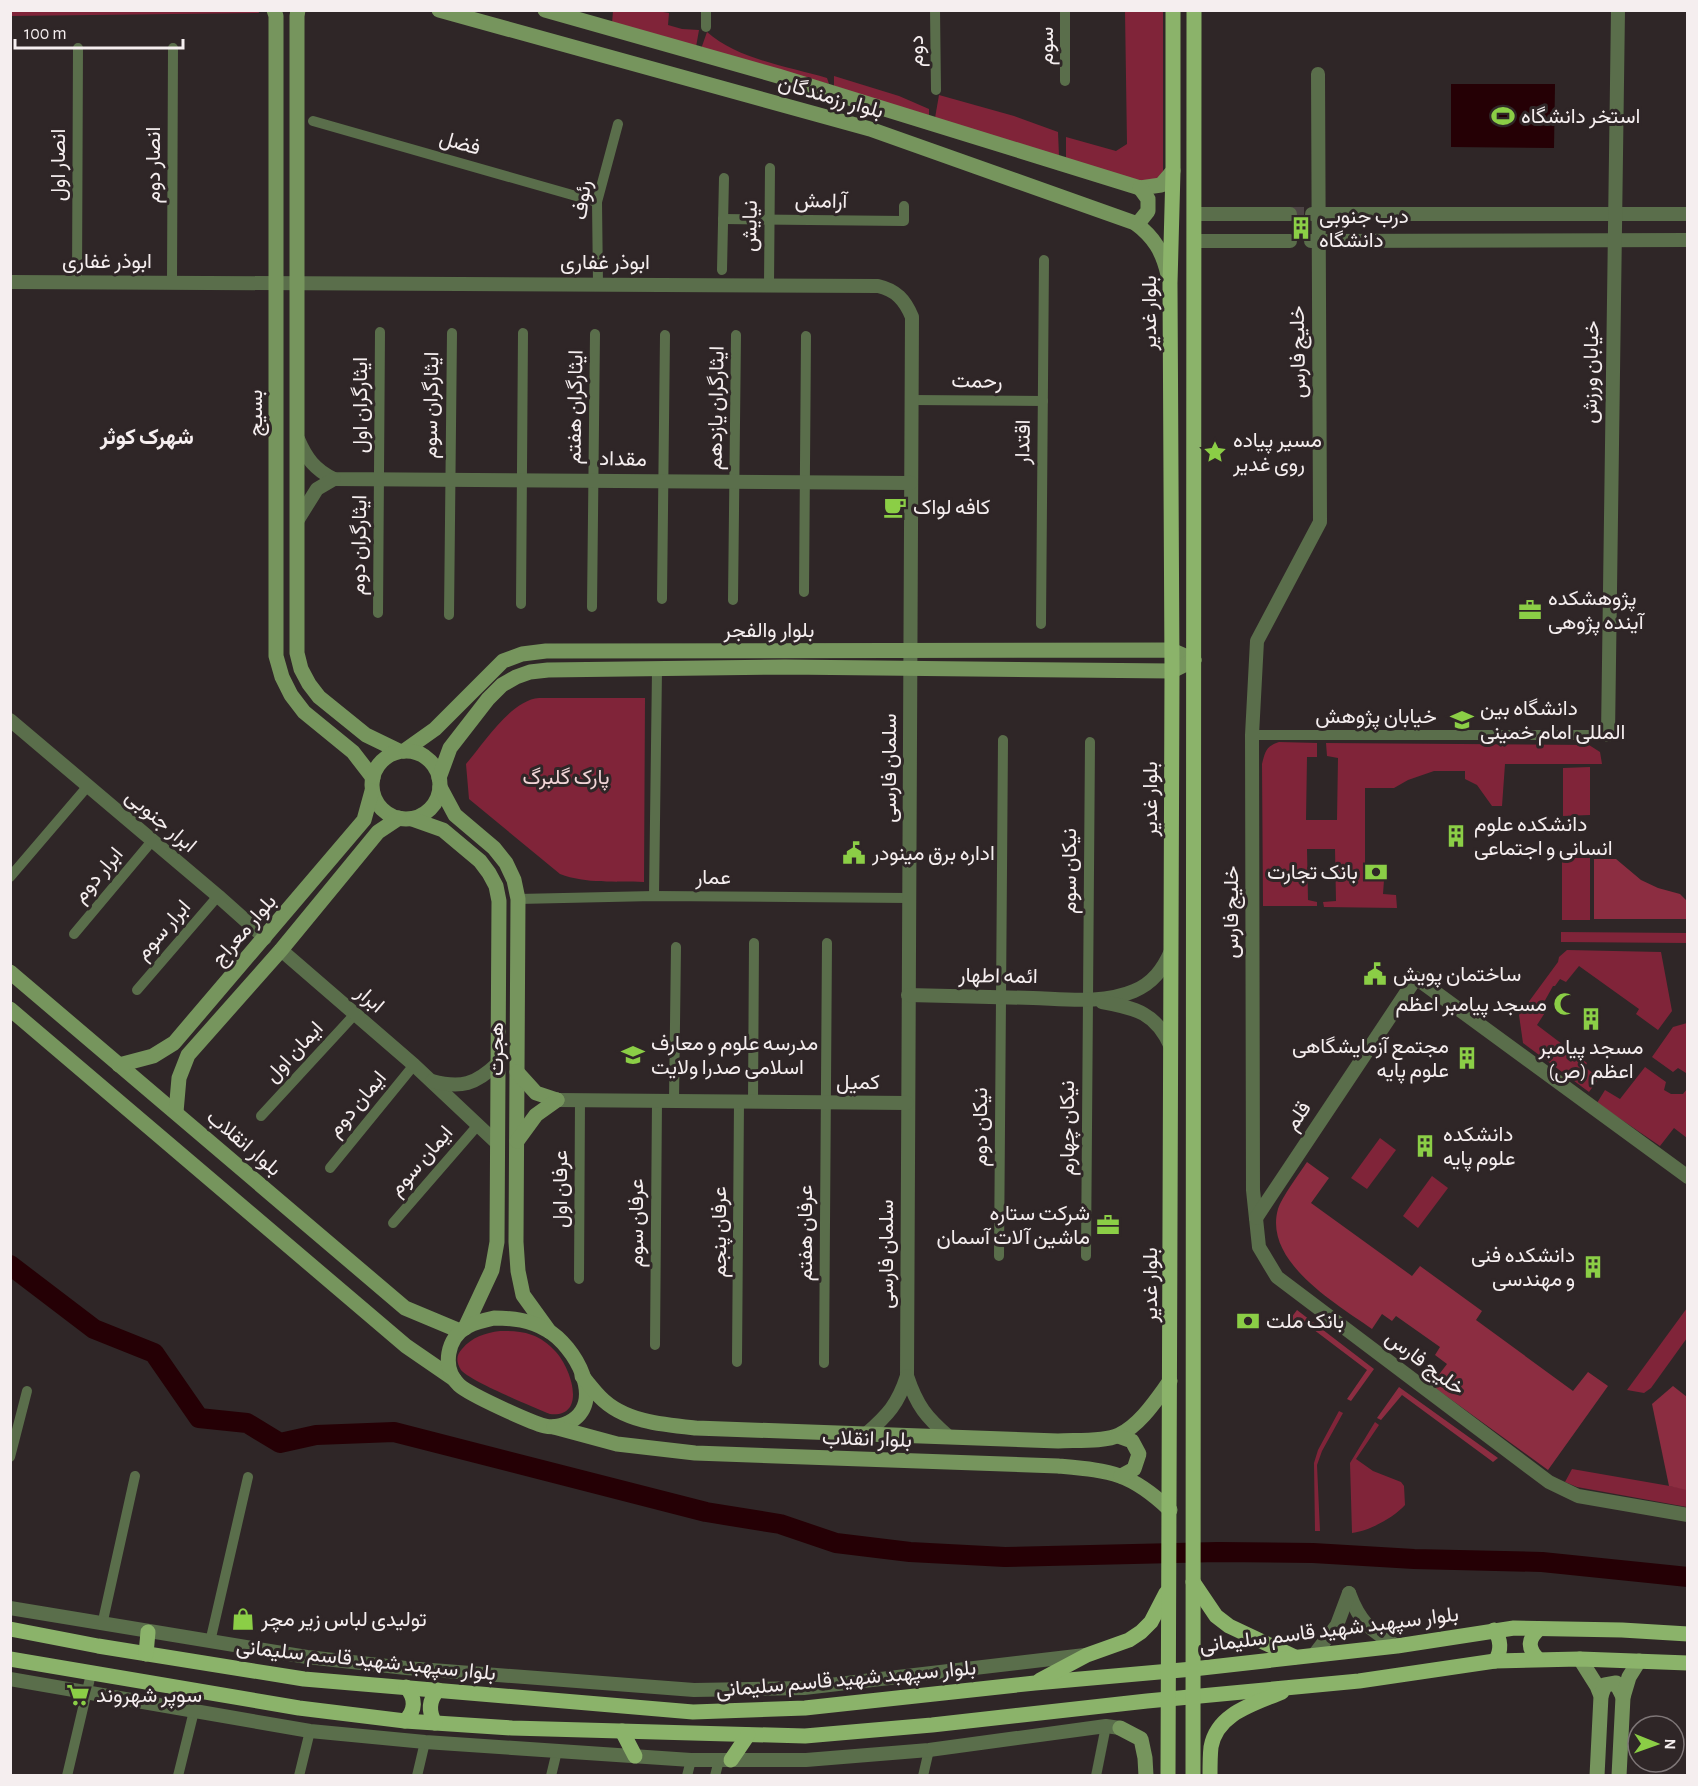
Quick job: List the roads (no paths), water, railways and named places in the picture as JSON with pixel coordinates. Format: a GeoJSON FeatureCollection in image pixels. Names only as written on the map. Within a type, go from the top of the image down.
{"type":"FeatureCollection","features":[{"type":"Feature","properties":{"kind":"main road","name":"بسیج"},"geometry":{"type":"LineString","coordinates":[[274,10],[276,16],[276,656],[282,677],[291,695],[304,712],[353,752],[372,785]]}},
{"type":"Feature","properties":{"kind":"main road","name":"بسیج"},"geometry":{"type":"LineString","coordinates":[[298,10],[297,653],[301,669],[319,697],[366,735],[402,751]]}},
{"type":"Feature","properties":{"kind":"main road","name":"بلوار رزمندگان"},"geometry":{"type":"LineString","coordinates":[[439,10],[870,129],[1135,223],[1158,244],[1170,283]]}},
{"type":"Feature","properties":{"kind":"main road","name":"بلوار رزمندگان"},"geometry":{"type":"LineString","coordinates":[[545,10],[778,76],[1140,188]]}},
{"type":"Feature","properties":{"kind":"main road","name":"بلوار غدیر"},"geometry":{"type":"LineString","coordinates":[[1168,1776],[1172,671],[1170,283],[1173,10]]}},
{"type":"Feature","properties":{"kind":"main road","name":"بلوار غدیر"},"geometry":{"type":"LineString","coordinates":[[1193,1776],[1194,10]]}},
{"type":"Feature","properties":{"kind":"main road"},"geometry":{"type":"LineString","coordinates":[[1135,223],[1145,217],[1148,211],[1148,199],[1140,188],[1161,185],[1173,171]]}},
{"type":"Feature","properties":{"kind":"main road"},"geometry":{"type":"LineString","coordinates":[[1171,650],[1194,660]]}},
{"type":"Feature","properties":{"kind":"main road","name":"بلوار والفجر"},"geometry":{"type":"LineString","coordinates":[[402,751],[435,729],[503,661],[522,654],[546,651],[1171,650]]}},
{"type":"Feature","properties":{"kind":"main road"},"geometry":{"type":"LineString","coordinates":[[1172,671],[1194,660]]}},
{"type":"Feature","properties":{"kind":"main road","name":"بلوار والفجر"},"geometry":{"type":"LineString","coordinates":[[440,783],[450,748],[488,699],[502,685],[516,677],[548,669],[657,670],[785,667],[1172,671]]}},
{"type":"Feature","properties":{"kind":"main road"},"geometry":{"type":"LineString","coordinates":[[402,751],[420,754],[432,764],[440,783],[432,808],[423,815],[406,819],[387,813],[377,804],[372,785],[378,766],[387,756],[402,751]]}},
{"type":"Feature","properties":{"kind":"main road","name":"هجرت"},"geometry":{"type":"LineString","coordinates":[[440,783],[455,815],[494,848],[506,863],[514,880],[518,899],[516,1142],[518,1271],[523,1295],[549,1331]]}},
{"type":"Feature","properties":{"kind":"main road","name":"بلوار معراج"},"geometry":{"type":"LineString","coordinates":[[119,1065],[153,1056],[174,1043],[364,820],[372,785]]}},
{"type":"Feature","properties":{"kind":"main road","name":"بلوار معراج"},"geometry":{"type":"LineString","coordinates":[[176,1112],[179,1078],[188,1055],[281,950],[378,832],[406,819]]}},
{"type":"Feature","properties":{"kind":"main road","name":"هجرت"},"geometry":{"type":"LineString","coordinates":[[406,819],[443,830],[480,861],[492,879],[499,901],[497,1242],[492,1270],[462,1330]]}},
{"type":"Feature","properties":{"kind":"main road"},"geometry":{"type":"LineString","coordinates":[[499,901],[518,899]]}},
{"type":"Feature","properties":{"kind":"main road","name":"بلوار انقلاب"},"geometry":{"type":"LineString","coordinates":[[10,972],[405,1308],[462,1330]]}},
{"type":"Feature","properties":{"kind":"main road"},"geometry":{"type":"LineString","coordinates":[[10,1009],[406,1346],[454,1379]]}},
{"type":"Feature","properties":{"kind":"main road"},"geometry":{"type":"LineString","coordinates":[[174,1043],[179,1052],[188,1055]]}},
{"type":"Feature","properties":{"kind":"main road"},"geometry":{"type":"LineString","coordinates":[[517,1072],[536,1093],[557,1100]]}},
{"type":"Feature","properties":{"kind":"main road"},"geometry":{"type":"LineString","coordinates":[[516,1142],[536,1115],[557,1100]]}},
{"type":"Feature","properties":{"kind":"main road"},"geometry":{"type":"LineString","coordinates":[[494,1318],[513,1318],[532,1322],[549,1331],[575,1358],[587,1392],[582,1409],[570,1422],[545,1426],[502,1408],[460,1386],[450,1371],[448,1354],[454,1338],[462,1330],[494,1318]]}},
{"type":"Feature","properties":{"kind":"main road","name":"بلوار انقلاب"},"geometry":{"type":"LineString","coordinates":[[582,1376],[602,1399],[626,1414],[660,1425],[1058,1441],[1118,1436]]}},
{"type":"Feature","properties":{"kind":"main road"},"geometry":{"type":"LineString","coordinates":[[1118,1436],[1138,1420],[1170,1381]]}},
{"type":"Feature","properties":{"kind":"main road","name":"بلوار انقلاب"},"geometry":{"type":"LineString","coordinates":[[554,1426],[617,1444],[695,1453],[1058,1466],[1099,1470],[1121,1476],[1143,1486],[1170,1510]]}},
{"type":"Feature","properties":{"kind":"main road"},"geometry":{"type":"LineString","coordinates":[[1118,1436],[1132,1441],[1139,1454],[1134,1469],[1121,1476]]}},
{"type":"Feature","properties":{"kind":"main road"},"geometry":{"type":"LineString","coordinates":[[1193,1581],[1211,1610],[1229,1626],[1295,1657]]}},
{"type":"Feature","properties":{"kind":"main road"},"geometry":{"type":"LineString","coordinates":[[1035,1683],[1087,1655],[1129,1640],[1141,1632],[1151,1622],[1169,1585]]}},
{"type":"Feature","properties":{"kind":"main road","name":"بلوار سپهبد شهید قاسم سلیمانی"},"geometry":{"type":"LineString","coordinates":[[10,1629],[146,1654],[304,1679],[693,1712],[805,1708],[1035,1683],[1193,1669],[1397,1646],[1494,1630],[1539,1629],[1688,1634]]}},
{"type":"Feature","properties":{"kind":"main road"},"geometry":{"type":"LineString","coordinates":[[1168,1630],[1177,1639],[1190,1636],[1192,1629]]}},
{"type":"Feature","properties":{"kind":"main road"},"geometry":{"type":"LineString","coordinates":[[1538,1659],[1530,1648],[1530,1641],[1539,1629]]}},
{"type":"Feature","properties":{"kind":"main road"},"geometry":{"type":"LineString","coordinates":[[1494,1630],[1498,1634],[1500,1649],[1495,1661]]}},
{"type":"Feature","properties":{"kind":"main road"},"geometry":{"type":"LineString","coordinates":[[146,1654],[148,1632]]}},
{"type":"Feature","properties":{"kind":"main road"},"geometry":{"type":"LineString","coordinates":[[10,1659],[299,1708],[405,1721],[512,1728],[805,1736],[1359,1680],[1495,1661],[1580,1659],[1688,1663]]}},
{"type":"Feature","properties":{"kind":"main road"},"geometry":{"type":"LineString","coordinates":[[1580,1659],[1601,1696]]}},
{"type":"Feature","properties":{"kind":"main road"},"geometry":{"type":"LineString","coordinates":[[1619,1776],[1623,1697],[1629,1677],[1639,1661]]}},
{"type":"Feature","properties":{"kind":"main road"},"geometry":{"type":"LineString","coordinates":[[1597,1776],[1601,1696],[1605,1685],[1611,1682],[1616,1683],[1623,1697]]}},
{"type":"Feature","properties":{"kind":"main road"},"geometry":{"type":"LineString","coordinates":[[1210,1776],[1211,1747],[1222,1722],[1232,1714],[1296,1686]]}},
{"type":"Feature","properties":{"kind":"main road"},"geometry":{"type":"LineString","coordinates":[[405,1721],[414,1704],[412,1695],[406,1688]]}},
{"type":"Feature","properties":{"kind":"main road"},"geometry":{"type":"LineString","coordinates":[[435,1723],[430,1706],[438,1690]]}},
{"type":"Feature","properties":{"kind":"main road"},"geometry":{"type":"LineString","coordinates":[[1168,1738],[1172,1720],[1181,1716],[1191,1722],[1193,1737]]}},
{"type":"Feature","properties":{"kind":"main road"},"geometry":{"type":"LineString","coordinates":[[1113,1727],[1141,1739],[1146,1776]]}},
{"type":"Feature","properties":{"kind":"main road"},"geometry":{"type":"LineString","coordinates":[[621,1731],[635,1756]]}},
{"type":"Feature","properties":{"kind":"main road"},"geometry":{"type":"LineString","coordinates":[[725,1760],[748,1735]]}},
{"type":"Feature","properties":{"kind":"street"},"geometry":{"type":"LineString","coordinates":[[706,10],[706,27]]}},
{"type":"Feature","properties":{"kind":"street","name":"دوم"},"geometry":{"type":"LineString","coordinates":[[935,10],[936,90]]}},
{"type":"Feature","properties":{"kind":"street","name":"سوم"},"geometry":{"type":"LineString","coordinates":[[1065,10],[1065,81]]}},
{"type":"Feature","properties":{"kind":"street","name":"خیابان ورزش"},"geometry":{"type":"LineString","coordinates":[[1608,735],[1618,10]]}},
{"type":"Feature","properties":{"kind":"street","name":"انصار اول"},"geometry":{"type":"LineString","coordinates":[[77,282],[78,48]]}},
{"type":"Feature","properties":{"kind":"street","name":"انصار دوم"},"geometry":{"type":"LineString","coordinates":[[172,282],[173,48]]}},
{"type":"Feature","properties":{"kind":"street","name":"خلیج فارس"},"geometry":{"type":"LineString","coordinates":[[1318,74],[1314,241],[1320,522],[1257,641],[1252,735],[1253,1179],[1259,1246],[1277,1277],[1549,1482],[1578,1496],[1688,1515]]}},
{"type":"Feature","properties":{"kind":"street","name":"فضل"},"geometry":{"type":"LineString","coordinates":[[314,121],[597,202]]}},
{"type":"Feature","properties":{"kind":"street","name":"رئوف"},"geometry":{"type":"LineString","coordinates":[[598,283],[597,202],[618,124]]}},
{"type":"Feature","properties":{"kind":"street","name":"نیایش"},"geometry":{"type":"LineString","coordinates":[[769,284],[770,168]]}},
{"type":"Feature","properties":{"kind":"street"},"geometry":{"type":"LineString","coordinates":[[722,270],[724,178]]}},
{"type":"Feature","properties":{"kind":"street","name":"آرامش"},"geometry":{"type":"LineString","coordinates":[[723,219],[904,221],[904,206]]}},
{"type":"Feature","properties":{"kind":"street"},"geometry":{"type":"LineString","coordinates":[[1194,214],[1290,214]]}},
{"type":"Feature","properties":{"kind":"street"},"geometry":{"type":"LineString","coordinates":[[1315,214],[1688,214]]}},
{"type":"Feature","properties":{"kind":"street"},"geometry":{"type":"LineString","coordinates":[[1314,241],[1688,240]]}},
{"type":"Feature","properties":{"kind":"street"},"geometry":{"type":"LineString","coordinates":[[1195,242],[1290,241]]}},
{"type":"Feature","properties":{"kind":"street","name":"اقتدار"},"geometry":{"type":"LineString","coordinates":[[1041,624],[1044,260]]}},
{"type":"Feature","properties":{"kind":"street","name":"ابوذر غفاری"},"geometry":{"type":"LineString","coordinates":[[10,282],[878,286],[889,288],[907,304]]}},
{"type":"Feature","properties":{"kind":"street","name":"سلمان فارسی"},"geometry":{"type":"LineString","coordinates":[[866,1434],[887,1417],[900,1398],[907,1376],[912,317],[907,304]]}},
{"type":"Feature","properties":{"kind":"street","name":"ایثارگران اول"},"geometry":{"type":"LineString","coordinates":[[379,478],[381,332]]}},
{"type":"Feature","properties":{"kind":"street","name":"ایثارگران سوم"},"geometry":{"type":"LineString","coordinates":[[449,615],[452,333]]}},
{"type":"Feature","properties":{"kind":"street"},"geometry":{"type":"LineString","coordinates":[[521,604],[523,333]]}},
{"type":"Feature","properties":{"kind":"street","name":"ایثارگران هفتم"},"geometry":{"type":"LineString","coordinates":[[592,608],[595,334]]}},
{"type":"Feature","properties":{"kind":"street"},"geometry":{"type":"LineString","coordinates":[[662,598],[665,335]]}},
{"type":"Feature","properties":{"kind":"street","name":"ایثارگران یازدهم"},"geometry":{"type":"LineString","coordinates":[[733,600],[736,335]]}},
{"type":"Feature","properties":{"kind":"street"},"geometry":{"type":"LineString","coordinates":[[804,592],[806,336]]}},
{"type":"Feature","properties":{"kind":"street","name":"رحمت"},"geometry":{"type":"LineString","coordinates":[[912,400],[1043,401]]}},
{"type":"Feature","properties":{"kind":"street"},"geometry":{"type":"LineString","coordinates":[[297,434],[304,454],[313,466],[333,478],[318,489],[297,521]]}},
{"type":"Feature","properties":{"kind":"street","name":"مقداد"},"geometry":{"type":"LineString","coordinates":[[333,478],[911,483]]}},
{"type":"Feature","properties":{"kind":"street","name":"ایثارگران دوم"},"geometry":{"type":"LineString","coordinates":[[378,613],[379,478]]}},
{"type":"Feature","properties":{"kind":"street"},"geometry":{"type":"LineString","coordinates":[[654,896],[657,670]]}},
{"type":"Feature","properties":{"kind":"street","name":"ابرار جنوبی"},"geometry":{"type":"LineString","coordinates":[[10,720],[265,938]]}},
{"type":"Feature","properties":{"kind":"street"},"geometry":{"type":"LineString","coordinates":[[10,732],[31,736]]}},
{"type":"Feature","properties":{"kind":"street","name":"خیابان پژوهش"},"geometry":{"type":"LineString","coordinates":[[1252,735],[1608,735]]}},
{"type":"Feature","properties":{"kind":"street","name":"نیکان دوم"},"geometry":{"type":"LineString","coordinates":[[999,1257],[1003,740]]}},
{"type":"Feature","properties":{"kind":"street","name":"نیکان سوم"},"geometry":{"type":"LineString","coordinates":[[1088,999],[1090,742]]}},
{"type":"Feature","properties":{"kind":"street"},"geometry":{"type":"LineString","coordinates":[[10,877],[87,787]]}},
{"type":"Feature","properties":{"kind":"street","name":"ابرار دوم"},"geometry":{"type":"LineString","coordinates":[[74,934],[152,841]]}},
{"type":"Feature","properties":{"kind":"street","name":"ابرار سوم"},"geometry":{"type":"LineString","coordinates":[[137,990],[218,896]]}},
{"type":"Feature","properties":{"kind":"street","name":"عمار"},"geometry":{"type":"LineString","coordinates":[[518,899],[654,896],[909,898]]}},
{"type":"Feature","properties":{"kind":"street","name":"عرفان هفتم"},"geometry":{"type":"LineString","coordinates":[[824,1364],[827,943]]}},
{"type":"Feature","properties":{"kind":"street","name":"عرفان پنجم"},"geometry":{"type":"LineString","coordinates":[[737,1362],[754,944]]}},
{"type":"Feature","properties":{"kind":"street"},"geometry":{"type":"LineString","coordinates":[[674,1101],[676,947]]}},
{"type":"Feature","properties":{"kind":"street","name":"ابرار"},"geometry":{"type":"LineString","coordinates":[[281,950],[414,1065],[498,1144]]}},
{"type":"Feature","properties":{"kind":"street","name":"ائمه اطهار"},"geometry":{"type":"LineString","coordinates":[[908,995],[1088,999],[1120,995],[1146,985],[1157,975],[1171,950]]}},
{"type":"Feature","properties":{"kind":"street","name":"قلم"},"geometry":{"type":"LineString","coordinates":[[1256,1218],[1416,978],[1688,1177]]}},
{"type":"Feature","properties":{"kind":"street","name":"ائمه اطهار"},"geometry":{"type":"LineString","coordinates":[[1088,999],[1135,1009],[1147,1015],[1158,1024],[1171,1047]]}},
{"type":"Feature","properties":{"kind":"street","name":"نیکان چهارم"},"geometry":{"type":"LineString","coordinates":[[1086,1256],[1088,999]]}},
{"type":"Feature","properties":{"kind":"street","name":"ایمان اول"},"geometry":{"type":"LineString","coordinates":[[261,1116],[355,1014]]}},
{"type":"Feature","properties":{"kind":"street"},"geometry":{"type":"LineString","coordinates":[[430,1081],[448,1086],[467,1084],[484,1077],[497,1064]]}},
{"type":"Feature","properties":{"kind":"street","name":"ایمان دوم"},"geometry":{"type":"LineString","coordinates":[[330,1167],[414,1065]]}},
{"type":"Feature","properties":{"kind":"street","name":"کمیل"},"geometry":{"type":"LineString","coordinates":[[557,1100],[907,1103]]}},
{"type":"Feature","properties":{"kind":"street","name":"عرفان اول"},"geometry":{"type":"LineString","coordinates":[[579,1279],[580,1101]]}},
{"type":"Feature","properties":{"kind":"street","name":"عرفان سوم"},"geometry":{"type":"LineString","coordinates":[[655,1345],[657,1101]]}},
{"type":"Feature","properties":{"kind":"street","name":"ایمان سوم"},"geometry":{"type":"LineString","coordinates":[[393,1223],[478,1125]]}},
{"type":"Feature","properties":{"kind":"street","name":"سلمان فارسی"},"geometry":{"type":"LineString","coordinates":[[907,1376],[915,1400],[930,1420],[949,1437]]}},
{"type":"Feature","properties":{"kind":"street"},"geometry":{"type":"LineString","coordinates":[[10,1457],[27,1391]]}},
{"type":"Feature","properties":{"kind":"street"},"geometry":{"type":"LineString","coordinates":[[102,1625],[135,1476]]}},
{"type":"Feature","properties":{"kind":"street"},"geometry":{"type":"LineString","coordinates":[[210,1642],[248,1477]]}},
{"type":"Feature","properties":{"kind":"street"},"geometry":{"type":"LineString","coordinates":[[1314,1655],[1337,1625],[1349,1593],[1362,1620],[1374,1632],[1397,1646]]}},
{"type":"Feature","properties":{"kind":"street"},"geometry":{"type":"LineString","coordinates":[[10,1608],[307,1657],[406,1668],[694,1690],[804,1688],[1087,1655]]}},
{"type":"Feature","properties":{"kind":"street"},"geometry":{"type":"LineString","coordinates":[[67,1776],[91,1674]]}},
{"type":"Feature","properties":{"kind":"street"},"geometry":{"type":"LineString","coordinates":[[10,1679],[310,1731],[425,1742],[691,1760],[806,1760],[929,1750],[1113,1727],[1096,1776]]}},
{"type":"Feature","properties":{"kind":"street"},"geometry":{"type":"LineString","coordinates":[[178,1776],[194,1711]]}},
{"type":"Feature","properties":{"kind":"street"},"geometry":{"type":"LineString","coordinates":[[299,1776],[310,1731]]}},
{"type":"Feature","properties":{"kind":"street"},"geometry":{"type":"LineString","coordinates":[[417,1776],[425,1742]]}},
{"type":"Feature","properties":{"kind":"street"},"geometry":{"type":"LineString","coordinates":[[923,1776],[929,1750]]}},
{"type":"Feature","properties":{"kind":"street"},"geometry":{"type":"LineString","coordinates":[[551,1776],[557,1751]]}},
{"type":"Feature","properties":{"kind":"street"},"geometry":{"type":"LineString","coordinates":[[687,1776],[691,1760]]}},
{"type":"Feature","properties":{"kind":"street"},"geometry":{"type":"LineString","coordinates":[[715,1776],[725,1760]]}},
{"type":"Feature","properties":{"kind":"waterway"},"geometry":{"type":"LineString","coordinates":[[10,1265],[94,1329],[154,1353],[199,1418],[247,1423],[280,1443],[316,1435],[394,1432],[706,1512],[780,1524],[836,1543],[910,1552],[1005,1557],[1218,1552],[1313,1553],[1414,1559],[1542,1562],[1688,1577]]}},
{"type":"Feature","properties":{"kind":"tunnel"},"geometry":{"type":"LineString","coordinates":[[1290,214],[1312,214]]}},
{"type":"Feature","properties":{"kind":"place","name":"استخر دانشگاه"},"geometry":{"type":"Point","coordinates":[1503,116]}},
{"type":"Feature","properties":{"kind":"place","name":"درب جنوبی دانشگاه"},"geometry":{"type":"Point","coordinates":[1301,228]}},
{"type":"Feature","properties":{"kind":"place","name":"مسیر پیاده روی غدیر"},"geometry":{"type":"Point","coordinates":[1215,452]}},
{"type":"Feature","properties":{"kind":"place","name":"کافه لواک"},"geometry":{"type":"Point","coordinates":[895,507]}},
{"type":"Feature","properties":{"kind":"place","name":"پژوهشکده آینده پژوهی"},"geometry":{"type":"Point","coordinates":[1530,610]}},
{"type":"Feature","properties":{"kind":"place","name":"دانشگاه بین المللی امام خمینی"},"geometry":{"type":"Point","coordinates":[1462,720]}},
{"type":"Feature","properties":{"kind":"place","name":"دانشکده علوم انسانی و اجتماعی"},"geometry":{"type":"Point","coordinates":[1456,836]}},
{"type":"Feature","properties":{"kind":"place","name":"اداره برق مینودر"},"geometry":{"type":"Point","coordinates":[854,853]}},
{"type":"Feature","properties":{"kind":"place","name":"بانک تجارت"},"geometry":{"type":"Point","coordinates":[1376,872]}},
{"type":"Feature","properties":{"kind":"place","name":"ساختمان پویش"},"geometry":{"type":"Point","coordinates":[1375,974]}},
{"type":"Feature","properties":{"kind":"place","name":"مسجد پیامبر اعظم"},"geometry":{"type":"Point","coordinates":[1565,1004]}},
{"type":"Feature","properties":{"kind":"place","name":"مسجد پیامبر اعظم (ص)"},"geometry":{"type":"Point","coordinates":[1591,1019]}},
{"type":"Feature","properties":{"kind":"place","name":"مدرسه علوم و معارف اسلامی صدرا ولایت"},"geometry":{"type":"Point","coordinates":[633,1055]}},
{"type":"Feature","properties":{"kind":"place","name":"مجتمع آزمایشگاهی علوم پایه"},"geometry":{"type":"Point","coordinates":[1467,1058]}},
{"type":"Feature","properties":{"kind":"place","name":"دانشکده علوم پایه"},"geometry":{"type":"Point","coordinates":[1425,1146]}},
{"type":"Feature","properties":{"kind":"place","name":"شرکت ستاره ماشین آلات آسمان"},"geometry":{"type":"Point","coordinates":[1108,1225]}},
{"type":"Feature","properties":{"kind":"place","name":"دانشکده فنی و مهندسی"},"geometry":{"type":"Point","coordinates":[1593,1267]}},
{"type":"Feature","properties":{"kind":"place","name":"بانک ملت"},"geometry":{"type":"Point","coordinates":[1248,1321]}},
{"type":"Feature","properties":{"kind":"place","name":"تولیدی لباس زیر مچر"},"geometry":{"type":"Point","coordinates":[243,1619]}},
{"type":"Feature","properties":{"kind":"place","name":"سوپر شهروند"},"geometry":{"type":"Point","coordinates":[78,1695]}},
{"type":"Feature","properties":{"kind":"district","name":"شهرک کوثر"},"geometry":{"type":"Point","coordinates":[147,437]}},
{"type":"Feature","properties":{"kind":"park label","name":"پارک گلبرگ"},"geometry":{"type":"Point","coordinates":[566,777]}}]}
